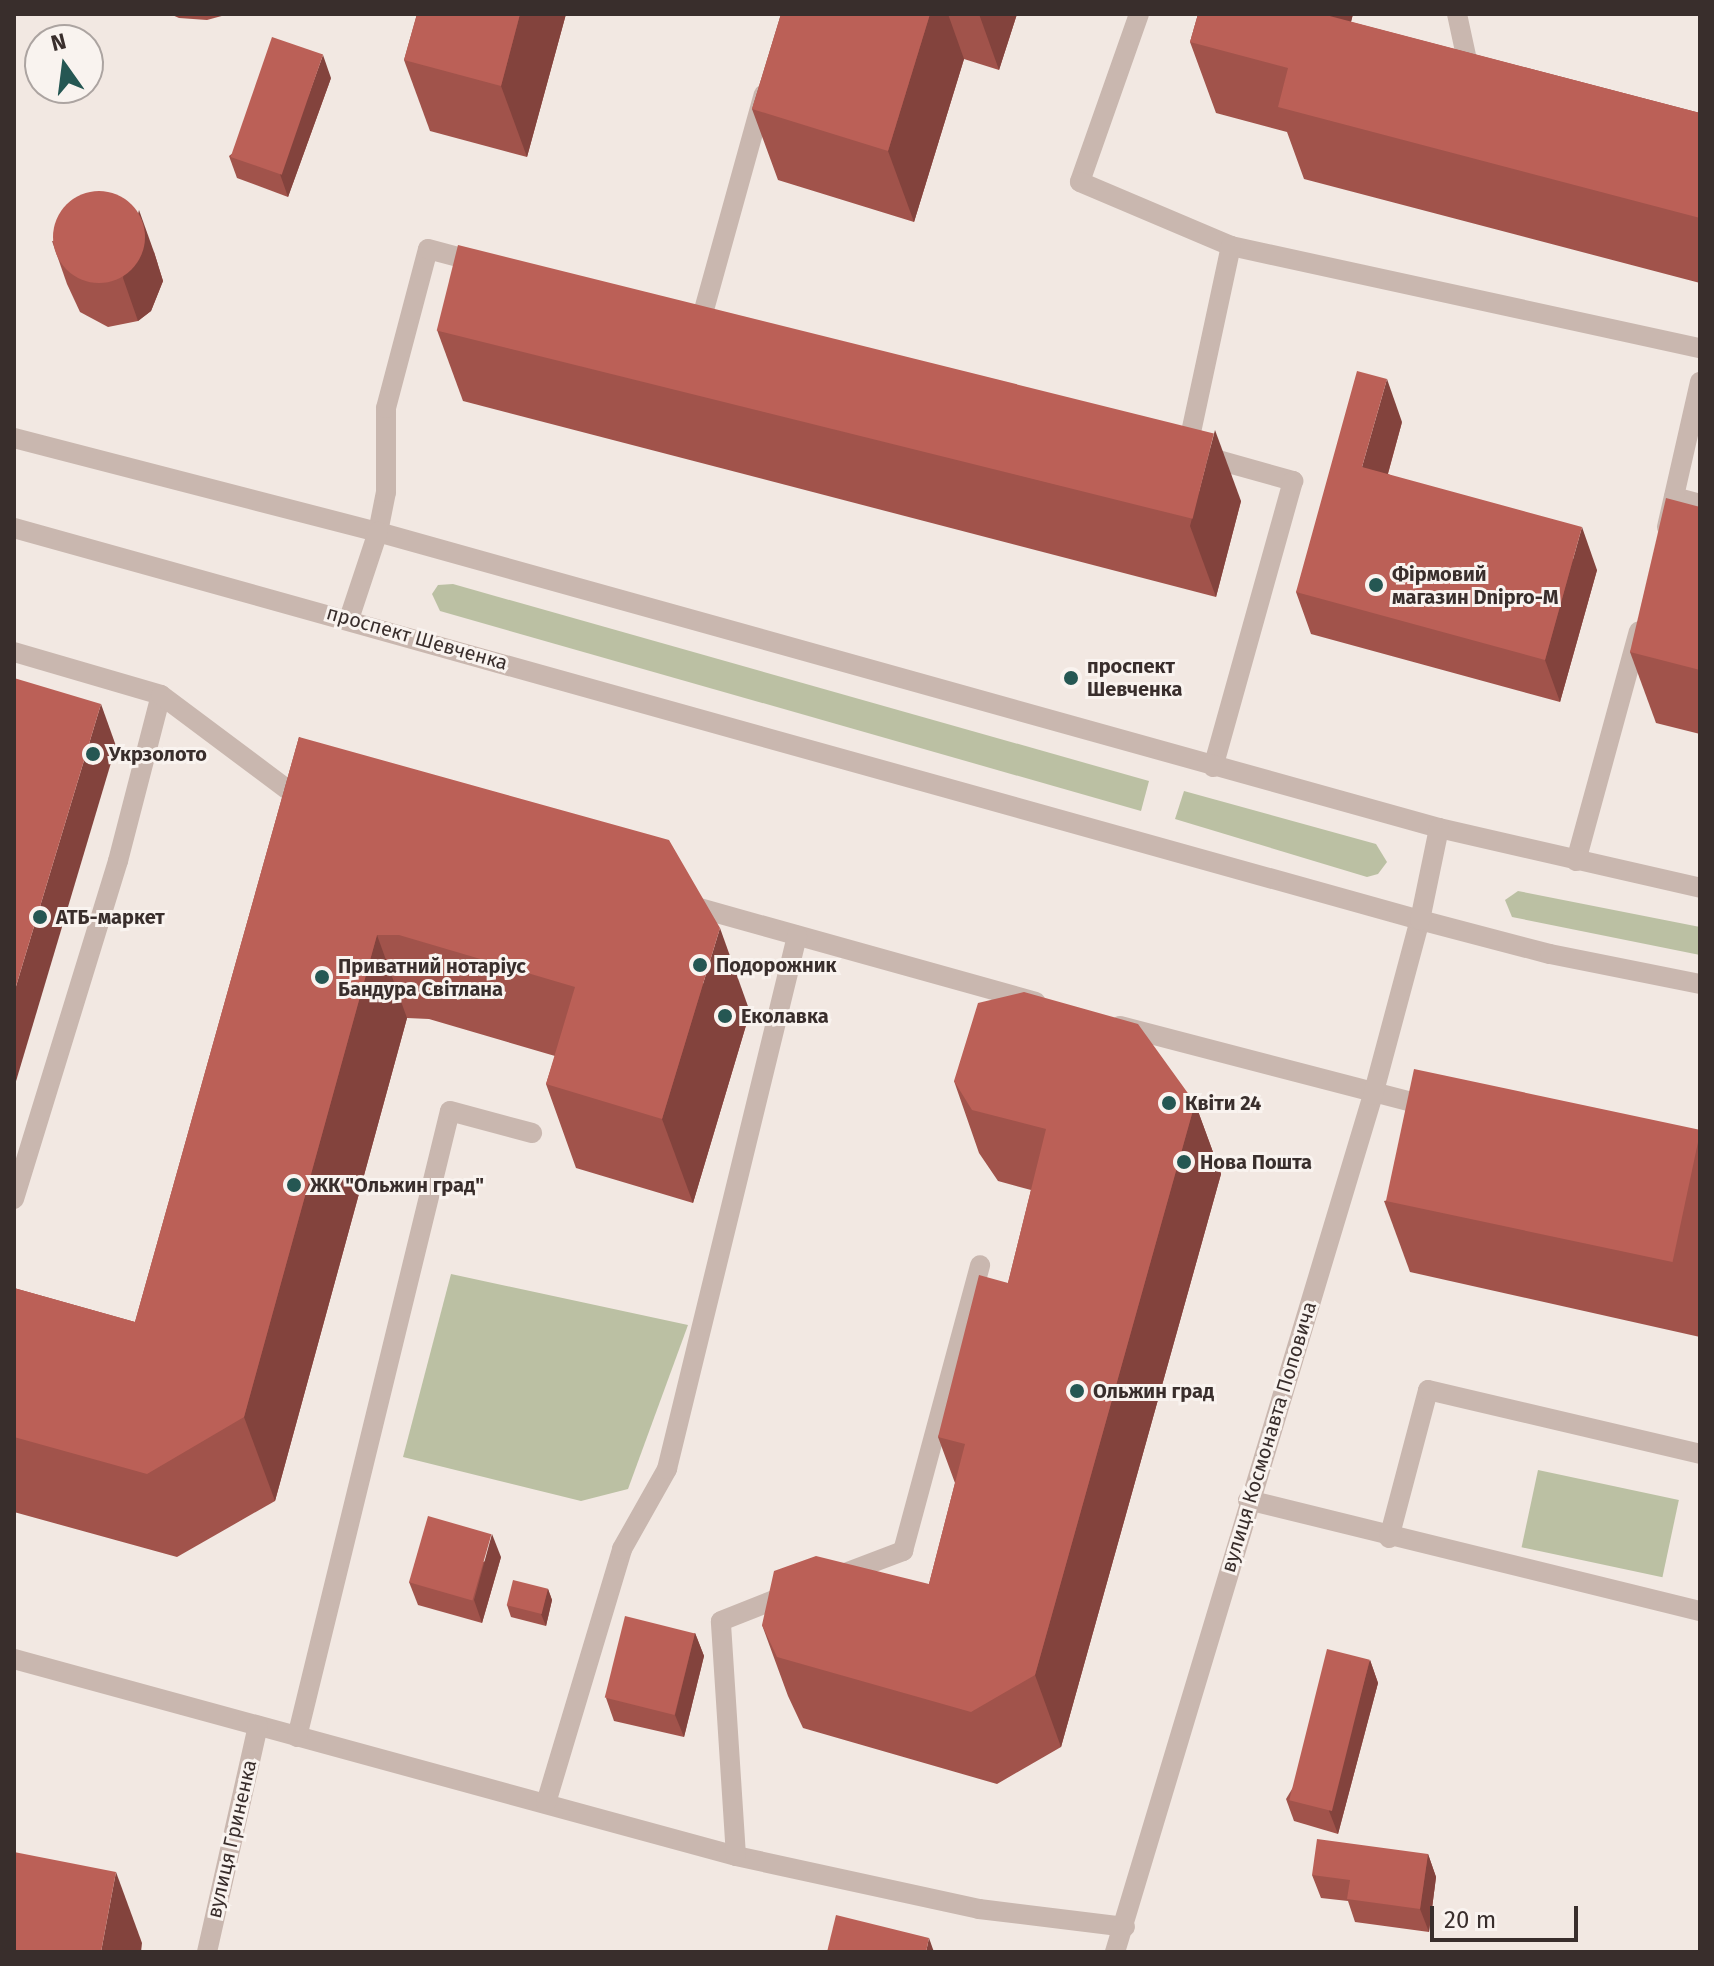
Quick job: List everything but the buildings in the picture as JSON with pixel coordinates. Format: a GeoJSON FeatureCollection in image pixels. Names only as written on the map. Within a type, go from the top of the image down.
{"type":"FeatureCollection","features":[{"type":"Feature","properties":{"kind":"street"},"geometry":{"type":"LineString","coordinates":[[1139,14],[1080,182],[1231,246],[1700,348]]}},
{"type":"Feature","properties":{"kind":"street"},"geometry":{"type":"LineString","coordinates":[[1457,14],[1468,65],[1499,72]]}},
{"type":"Feature","properties":{"kind":"street"},"geometry":{"type":"LineString","coordinates":[[702,317],[770,75]]}},
{"type":"Feature","properties":{"kind":"street"},"geometry":{"type":"LineString","coordinates":[[1213,767],[1293,481],[1179,449],[1231,246]]}},
{"type":"Feature","properties":{"kind":"street"},"geometry":{"type":"LineString","coordinates":[[349,619],[378,532],[386,492],[386,408],[428,249],[504,268]]}},
{"type":"Feature","properties":{"kind":"street"},"geometry":{"type":"LineString","coordinates":[[1662,543],[1700,382]]}},
{"type":"Feature","properties":{"kind":"street"},"geometry":{"type":"LineString","coordinates":[[14,438],[378,532],[1439,828],[1700,888]]}},
{"type":"Feature","properties":{"kind":"street"},"geometry":{"type":"LineString","coordinates":[[1674,497],[1700,504]]}},
{"type":"Feature","properties":{"kind":"street","name":"проспект Шевченка"},"geometry":{"type":"LineString","coordinates":[[14,528],[1420,920],[1700,984]]}},
{"type":"Feature","properties":{"kind":"street"},"geometry":{"type":"LineString","coordinates":[[1576,861],[1646,603]]}},
{"type":"Feature","properties":{"kind":"street"},"geometry":{"type":"LineString","coordinates":[[14,652],[161,695],[292,793],[323,801]]}},
{"type":"Feature","properties":{"kind":"street"},"geometry":{"type":"LineString","coordinates":[[14,1199],[118,861],[161,695]]}},
{"type":"Feature","properties":{"kind":"street","name":"вулиця Космонавта Поповича"},"geometry":{"type":"LineString","coordinates":[[1115,1952],[1125,1927],[1248,1500],[1373,1095],[1420,920],[1439,828]]}},
{"type":"Feature","properties":{"kind":"street"},"geometry":{"type":"LineString","coordinates":[[659,897],[1055,1007]]}},
{"type":"Feature","properties":{"kind":"street"},"geometry":{"type":"LineString","coordinates":[[546,1803],[622,1549],[667,1469],[797,936]]}},
{"type":"Feature","properties":{"kind":"street"},"geometry":{"type":"LineString","coordinates":[[1100,1020],[1373,1095],[1451,1112]]}},
{"type":"Feature","properties":{"kind":"street"},"geometry":{"type":"LineString","coordinates":[[297,1737],[450,1111],[532,1133]]}},
{"type":"Feature","properties":{"kind":"street"},"geometry":{"type":"LineString","coordinates":[[736,1856],[721,1621],[903,1551],[980,1265]]}},
{"type":"Feature","properties":{"kind":"street"},"geometry":{"type":"LineString","coordinates":[[1389,1538],[1428,1390],[1700,1454]]}},
{"type":"Feature","properties":{"kind":"street"},"geometry":{"type":"LineString","coordinates":[[1248,1500],[1389,1538],[1700,1611]]}},
{"type":"Feature","properties":{"kind":"street"},"geometry":{"type":"LineString","coordinates":[[14,1659],[736,1856],[979,1909],[1125,1927]]}},
{"type":"Feature","properties":{"kind":"street","name":"вулиця Гриненка"},"geometry":{"type":"LineString","coordinates":[[207,1952],[258,1726]]}},
{"type":"Feature","properties":{"kind":"green space"},"geometry":{"type":"Polygon","coordinates":[[[453,584],[1149,781],[1141,811],[440,611],[432,594],[438,585],[453,584]]]}},
{"type":"Feature","properties":{"kind":"green space"},"geometry":{"type":"Polygon","coordinates":[[[1184,791],[1376,844],[1387,862],[1378,874],[1367,877],[1175,819],[1184,791]]]}},
{"type":"Feature","properties":{"kind":"green space"},"geometry":{"type":"Polygon","coordinates":[[[1518,891],[1700,927],[1700,955],[1512,917],[1505,900],[1518,891]]]}},
{"type":"Feature","properties":{"kind":"green space"},"geometry":{"type":"Polygon","coordinates":[[[451,1274],[688,1325],[628,1489],[581,1501],[403,1457],[451,1274]]]}},
{"type":"Feature","properties":{"kind":"green space"},"geometry":{"type":"Polygon","coordinates":[[[1538,1470],[1679,1500],[1662,1577],[1522,1547],[1538,1470]]]}},
{"type":"Feature","properties":{"kind":"place","name":"Фірмовий магазин Dnipro-M"},"geometry":{"type":"Point","coordinates":[1376,585]}},
{"type":"Feature","properties":{"kind":"place","name":"проспект Шевченка"},"geometry":{"type":"Point","coordinates":[1071,678]}},
{"type":"Feature","properties":{"kind":"place","name":"Укрзолото"},"geometry":{"type":"Point","coordinates":[93,754]}},
{"type":"Feature","properties":{"kind":"place","name":"АТБ-маркет"},"geometry":{"type":"Point","coordinates":[40,917]}},
{"type":"Feature","properties":{"kind":"place","name":"Подорожник"},"geometry":{"type":"Point","coordinates":[700,965]}},
{"type":"Feature","properties":{"kind":"place","name":"Приватний нотаріус Бандура Світлана"},"geometry":{"type":"Point","coordinates":[322,977]}},
{"type":"Feature","properties":{"kind":"place","name":"Еколавка"},"geometry":{"type":"Point","coordinates":[725,1016]}},
{"type":"Feature","properties":{"kind":"place","name":"Квіти 24"},"geometry":{"type":"Point","coordinates":[1169,1103]}},
{"type":"Feature","properties":{"kind":"place","name":"Нова Пошта"},"geometry":{"type":"Point","coordinates":[1184,1162]}},
{"type":"Feature","properties":{"kind":"place","name":"ЖК \"Ольжин град\""},"geometry":{"type":"Point","coordinates":[294,1185]}},
{"type":"Feature","properties":{"kind":"place","name":"Ольжин град"},"geometry":{"type":"Point","coordinates":[1077,1391]}}]}
